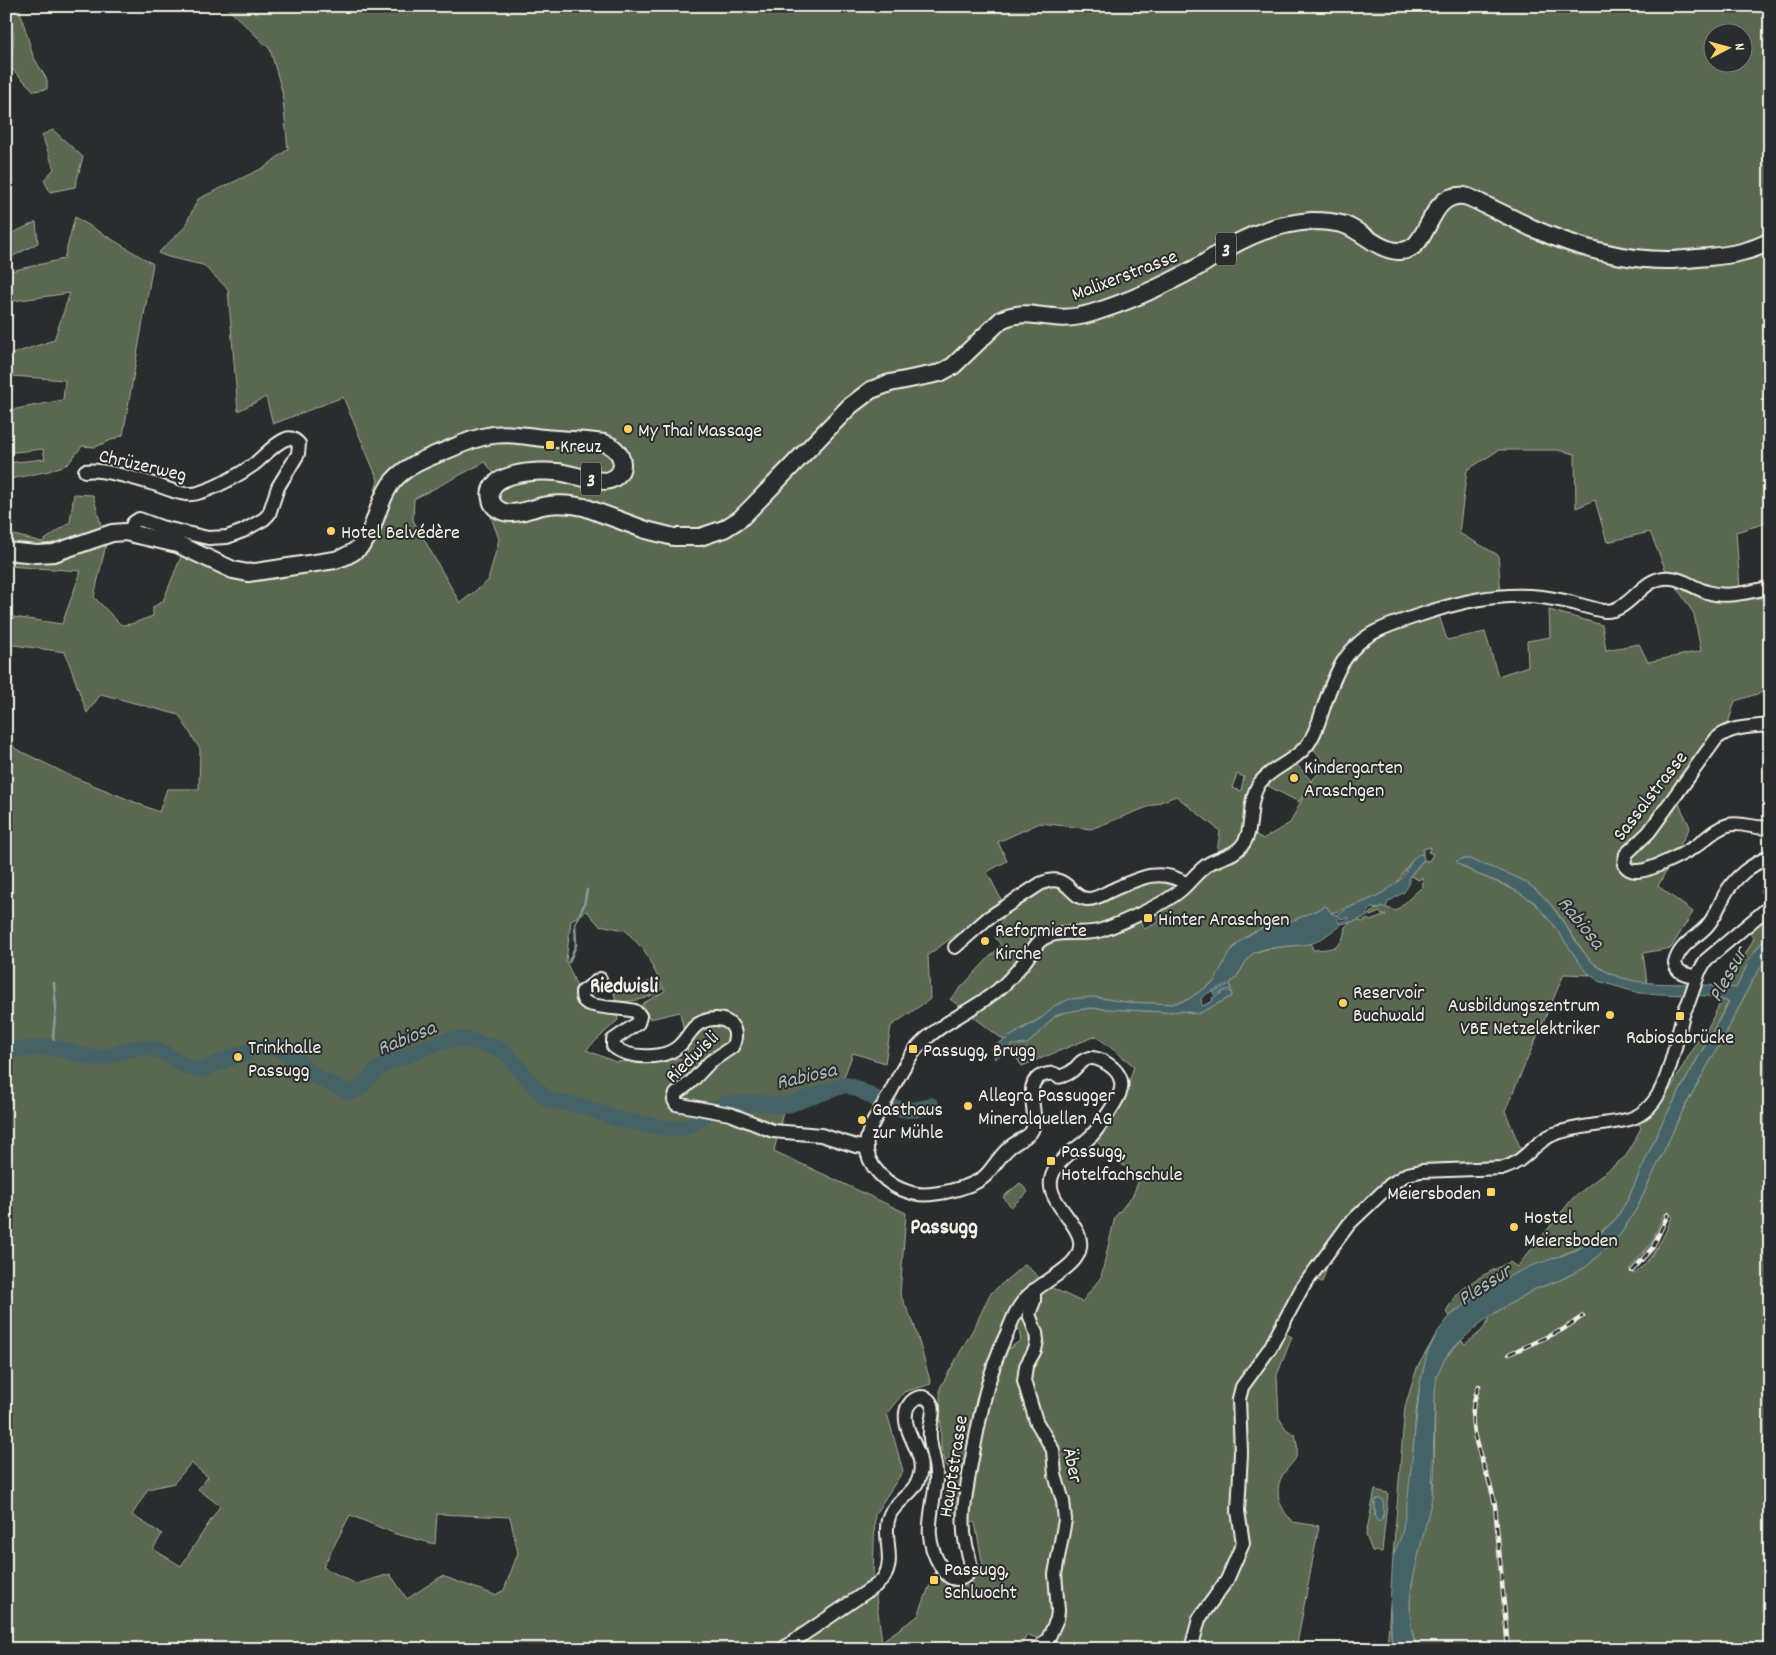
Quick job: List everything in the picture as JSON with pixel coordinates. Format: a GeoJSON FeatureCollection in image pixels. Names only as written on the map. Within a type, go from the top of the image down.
{"type":"FeatureCollection","features":[{"type":"Feature","properties":{"kind":"main road","name":"Malixerstrasse"},"geometry":{"type":"LineString","coordinates":[[130,533],[177,544],[233,570],[248,572],[341,558],[356,551],[364,543],[388,490],[402,472],[421,461],[484,436],[504,434],[604,443],[617,450],[621,456],[622,463],[618,474],[611,480],[606,481],[548,471],[524,473],[502,479],[495,483],[490,492],[492,503],[500,510],[514,513],[550,504],[570,505],[590,510],[658,534],[682,538],[707,535],[724,529],[740,519],[850,406],[870,390],[890,383],[940,373],[954,366],[1001,320],[1008,316],[1026,314],[1074,318],[1093,312],[1161,287],[1199,267],[1229,247],[1256,234],[1280,226],[1311,221],[1330,222],[1346,226],[1383,247],[1399,251],[1412,247],[1420,240],[1431,218],[1442,202],[1453,196],[1466,196],[1575,245],[1642,258],[1667,260],[1724,255],[1749,250],[1770,241]]}},
{"type":"Feature","properties":{"kind":"main road","name":"3"},"geometry":{"type":"LineString","coordinates":[[6,551],[36,554],[54,552],[112,533],[130,533]]}},
{"type":"Feature","properties":{"kind":"street","name":"Chrüzerweg"},"geometry":{"type":"LineString","coordinates":[[85,470],[96,470],[184,494],[193,494],[207,490],[247,469],[283,441],[291,438],[299,444],[298,454],[278,487],[269,514],[243,531],[222,538],[208,538],[161,527],[139,519],[133,523],[130,533]]}},
{"type":"Feature","properties":{"kind":"street"},"geometry":{"type":"LineString","coordinates":[[867,1148],[868,1136],[876,1118],[910,1057],[920,1045],[933,1033],[1001,988],[1014,975],[1041,940],[1056,934],[1092,933],[1107,928],[1173,897],[1204,867],[1232,854],[1244,845],[1250,831],[1252,802],[1257,787],[1269,774],[1295,758],[1309,744],[1339,666],[1356,645],[1374,632],[1444,607],[1484,598],[1512,596],[1545,598],[1605,611],[1621,607],[1646,585],[1660,578],[1679,579],[1718,595],[1770,588]]}},
{"type":"Feature","properties":{"kind":"street","name":"Sassalstrasse"},"geometry":{"type":"LineString","coordinates":[[1770,725],[1734,729],[1716,739],[1655,825],[1626,854],[1624,861],[1629,870],[1642,871],[1690,850],[1726,825],[1740,824],[1761,828],[1770,827]]}},
{"type":"Feature","properties":{"kind":"street"},"geometry":{"type":"LineString","coordinates":[[1696,979],[1677,969],[1675,962],[1678,953],[1710,922],[1728,889],[1738,876],[1749,866],[1770,856]]}},
{"type":"Feature","properties":{"kind":"street"},"geometry":{"type":"LineString","coordinates":[[955,947],[988,918],[1040,884],[1048,881],[1062,882],[1086,899],[1099,896],[1134,880],[1158,874],[1175,876],[1187,884]]}},
{"type":"Feature","properties":{"kind":"street"},"geometry":{"type":"LineString","coordinates":[[1191,1649],[1199,1619],[1227,1580],[1243,1546],[1238,1511],[1241,1454],[1239,1399],[1242,1387],[1270,1348],[1302,1288],[1349,1224],[1385,1189],[1400,1178],[1421,1171],[1498,1169],[1517,1162],[1541,1141],[1551,1135],[1568,1130],[1629,1120],[1647,1110],[1656,1099],[1662,1087],[1684,1012],[1701,967],[1709,956],[1770,906]]}},
{"type":"Feature","properties":{"kind":"street","name":"Riedwisli"},"geometry":{"type":"LineString","coordinates":[[600,979],[583,991],[584,1001],[591,1004],[635,1011],[640,1016],[638,1023],[614,1039],[612,1044],[616,1048],[633,1054],[657,1056],[678,1047],[692,1029],[701,1022],[717,1019],[729,1022],[733,1027],[732,1047],[710,1062],[691,1082],[676,1094],[675,1103],[696,1109],[722,1112],[773,1131],[821,1135],[867,1148]]}},
{"type":"Feature","properties":{"kind":"street","name":"Hauptstrasse"},"geometry":{"type":"LineString","coordinates":[[782,1649],[875,1586],[885,1575],[888,1565],[888,1520],[895,1507],[917,1484],[920,1474],[920,1458],[906,1416],[907,1407],[915,1398],[922,1397],[928,1400],[933,1409],[930,1436],[937,1474],[929,1522],[930,1540],[948,1576],[955,1579],[967,1576],[971,1563],[963,1529],[964,1508],[986,1388],[995,1359],[1022,1303],[1034,1290],[1072,1262],[1080,1249],[1078,1233],[1052,1192],[1051,1179],[1058,1165],[1098,1128],[1122,1089],[1121,1079],[1111,1066],[1097,1059],[1087,1059],[1066,1074],[1044,1075],[1035,1080],[1032,1092],[1034,1119],[1031,1133],[1007,1149],[987,1174],[973,1184],[930,1194],[920,1195],[907,1192],[886,1180],[877,1172],[871,1162],[867,1148]]}},
{"type":"Feature","properties":{"kind":"street","name":"Äber"},"geometry":{"type":"LineString","coordinates":[[1034,1290],[1034,1301],[1029,1314],[1036,1333],[1037,1342],[1035,1350],[1026,1366],[1024,1381],[1036,1421],[1053,1450],[1055,1474],[1063,1501],[1065,1517],[1056,1574],[1058,1616],[1052,1634],[1037,1649]]}},
{"type":"Feature","properties":{"kind":"green space"},"geometry":{"type":"Polygon","coordinates":[[[6,6],[21,6],[20,11],[33,56],[47,80],[47,89],[34,91],[11,68],[14,34],[6,19],[6,6]]]}},
{"type":"Feature","properties":{"kind":"green space"},"geometry":{"type":"Polygon","coordinates":[[[225,6],[1770,6],[1770,522],[1736,532],[1740,587],[1770,604],[1770,690],[1735,701],[1723,740],[1679,804],[1690,827],[1658,886],[1693,912],[1671,948],[1643,953],[1647,983],[1618,977],[1592,962],[1544,896],[1528,884],[1469,859],[1462,859],[1460,865],[1478,875],[1507,886],[1533,902],[1549,918],[1590,975],[1564,974],[1505,1111],[1524,1157],[1517,1162],[1427,1170],[1390,1185],[1331,1255],[1322,1282],[1310,1277],[1280,1331],[1292,1337],[1277,1375],[1279,1418],[1286,1429],[1295,1435],[1297,1454],[1295,1460],[1280,1479],[1279,1499],[1284,1511],[1293,1522],[1319,1526],[1296,1649],[1077,1649],[1027,1635],[1019,1649],[6,1649],[6,738],[16,749],[71,776],[159,812],[167,789],[199,789],[200,749],[179,715],[101,694],[87,713],[65,652],[6,644],[6,616],[62,624],[81,571],[6,566],[6,533],[42,542],[70,522],[74,494],[93,495],[106,544],[94,597],[121,625],[131,624],[153,616],[153,607],[163,601],[181,557],[189,543],[237,568],[336,559],[361,542],[378,480],[343,397],[273,424],[266,397],[238,411],[228,289],[203,265],[158,253],[184,228],[198,199],[265,167],[288,149],[282,91],[270,49],[225,6]],[[1499,450],[1467,470],[1459,533],[1498,555],[1501,596],[1437,609],[1447,640],[1485,632],[1498,676],[1528,666],[1527,641],[1550,637],[1549,610],[1602,625],[1606,650],[1639,644],[1648,662],[1701,651],[1694,614],[1666,571],[1650,532],[1607,542],[1595,500],[1576,508],[1575,454],[1557,450],[1499,450]],[[485,462],[414,499],[413,520],[460,603],[488,581],[499,539],[483,495],[496,476],[485,462]],[[1309,744],[1264,778],[1250,831],[1263,839],[1290,823],[1312,780],[1327,765],[1309,744]],[[1237,774],[1232,788],[1241,791],[1244,777],[1237,774]],[[1176,796],[1091,829],[1040,823],[998,842],[1007,861],[987,872],[1002,901],[928,955],[930,999],[891,1026],[885,1063],[853,1053],[839,1090],[783,1112],[774,1151],[906,1213],[900,1294],[914,1324],[931,1384],[904,1392],[887,1413],[903,1471],[875,1514],[873,1576],[882,1641],[918,1616],[936,1569],[947,1585],[969,1586],[983,1566],[975,1523],[944,1511],[948,1470],[941,1449],[940,1388],[976,1324],[990,1294],[1025,1264],[1048,1286],[1082,1302],[1101,1277],[1115,1217],[1133,1195],[1141,1175],[1121,1164],[1094,1139],[1126,1094],[1134,1066],[1096,1036],[1022,1066],[1009,1047],[1014,1044],[1027,1044],[1055,1016],[1065,1012],[1090,1008],[1165,1012],[1184,1011],[1192,1014],[1221,1002],[1232,996],[1230,983],[1237,977],[1252,954],[1270,949],[1308,944],[1311,944],[1313,950],[1331,948],[1339,944],[1345,927],[1351,922],[1358,920],[1362,922],[1368,919],[1370,921],[1386,915],[1382,915],[1380,912],[1370,916],[1369,914],[1376,909],[1380,909],[1381,906],[1396,911],[1423,886],[1422,877],[1419,880],[1410,876],[1424,860],[1429,861],[1433,854],[1428,852],[1431,847],[1423,849],[1423,855],[1413,860],[1394,886],[1367,900],[1331,913],[1326,906],[1297,919],[1263,928],[1249,934],[1233,948],[1214,982],[1187,1000],[1172,1004],[1126,1002],[1093,997],[1058,1004],[1043,1017],[1005,1041],[950,999],[1001,945],[995,937],[1001,932],[998,927],[1004,916],[1045,882],[1081,896],[1150,876],[1187,883],[1216,860],[1220,831],[1176,796]],[[1152,907],[1137,915],[1144,929],[1159,922],[1152,907]],[[587,911],[571,920],[566,961],[577,987],[579,1005],[616,1011],[618,1020],[586,1050],[616,1062],[689,1058],[680,1012],[650,1019],[642,1004],[665,991],[644,950],[625,930],[599,925],[587,911]],[[1017,1323],[1003,1353],[1021,1340],[1017,1323]],[[191,1463],[174,1483],[148,1489],[132,1515],[162,1534],[153,1549],[181,1566],[220,1506],[198,1489],[208,1477],[191,1463]],[[437,1514],[435,1544],[396,1534],[350,1515],[323,1567],[356,1584],[390,1574],[407,1599],[442,1576],[495,1595],[504,1590],[518,1553],[510,1517],[437,1514]]]}},
{"type":"Feature","properties":{"kind":"green space"},"geometry":{"type":"Polygon","coordinates":[[[53,130],[83,157],[75,187],[50,192],[44,180],[54,169],[42,135],[53,130]]]}},
{"type":"Feature","properties":{"kind":"green space"},"geometry":{"type":"Polygon","coordinates":[[[75,217],[153,264],[123,435],[95,447],[82,446],[68,464],[49,471],[6,480],[6,463],[45,459],[43,449],[6,453],[6,411],[63,400],[65,380],[12,376],[6,362],[6,356],[54,340],[70,293],[6,302],[6,272],[64,259],[75,217]]]}},
{"type":"Feature","properties":{"kind":"green space"},"geometry":{"type":"Polygon","coordinates":[[[36,222],[38,243],[6,260],[6,236],[36,222]]]}},
{"type":"Feature","properties":{"kind":"green space","name":"Kindergarten Araschgen"},"geometry":{"type":"Polygon","coordinates":[[[1297,765],[1311,780],[1299,802],[1268,786],[1274,779],[1297,765]]]}},
{"type":"Feature","properties":{"kind":"green space"},"geometry":{"type":"Polygon","coordinates":[[[1770,882],[1770,904],[1760,891],[1770,882]]]}},
{"type":"Feature","properties":{"kind":"green space"},"geometry":{"type":"Polygon","coordinates":[[[1770,906],[1770,931],[1751,957],[1736,988],[1728,987],[1754,938],[1744,927],[1770,906]]]}},
{"type":"Feature","properties":{"kind":"green space"},"geometry":{"type":"Polygon","coordinates":[[[1770,954],[1770,1649],[1418,1649],[1412,1629],[1410,1608],[1416,1564],[1427,1519],[1434,1477],[1435,1389],[1441,1365],[1461,1341],[1465,1344],[1480,1332],[1490,1316],[1535,1289],[1560,1280],[1586,1267],[1620,1235],[1637,1208],[1683,1110],[1727,1031],[1753,979],[1770,954]],[[1664,1214],[1651,1244],[1629,1269],[1635,1274],[1657,1247],[1672,1216],[1664,1214]]]}},
{"type":"Feature","properties":{"kind":"green space"},"geometry":{"type":"Polygon","coordinates":[[[657,979],[662,989],[657,993],[640,999],[616,1002],[614,993],[657,979]]]}},
{"type":"Feature","properties":{"kind":"green space"},"geometry":{"type":"Polygon","coordinates":[[[1722,999],[1729,1001],[1662,1123],[1628,1199],[1616,1219],[1584,1246],[1501,1280],[1467,1302],[1450,1316],[1446,1312],[1465,1287],[1510,1262],[1517,1267],[1573,1198],[1626,1156],[1641,1128],[1636,1117],[1662,1087],[1670,1090],[1699,1037],[1703,1038],[1722,999]]]}},
{"type":"Feature","properties":{"kind":"green space"},"geometry":{"type":"Polygon","coordinates":[[[1020,1183],[1028,1192],[1011,1207],[1003,1197],[1020,1183]]]}},
{"type":"Feature","properties":{"kind":"green space"},"geometry":{"type":"Polygon","coordinates":[[[1437,1333],[1429,1350],[1420,1385],[1406,1515],[1401,1539],[1393,1556],[1405,1407],[1417,1368],[1437,1333]]]}},
{"type":"Feature","properties":{"kind":"green space"},"geometry":{"type":"Polygon","coordinates":[[[1375,1490],[1388,1493],[1382,1552],[1372,1551],[1366,1535],[1375,1490]],[[1376,1499],[1375,1516],[1383,1518],[1383,1501],[1376,1499]]]}},
{"type":"Feature","properties":{"kind":"green space"},"geometry":{"type":"Polygon","coordinates":[[[1390,1606],[1392,1649],[1387,1649],[1390,1606]]]}},
{"type":"Feature","properties":{"kind":"water"},"geometry":{"type":"Polygon","coordinates":[[[1420,854],[1423,855],[1424,859],[1409,877],[1409,885],[1404,892],[1388,902],[1386,908],[1381,906],[1380,909],[1371,908],[1367,913],[1368,916],[1341,924],[1340,922],[1347,920],[1349,917],[1340,919],[1338,913],[1345,911],[1345,908],[1368,900],[1389,889],[1404,876],[1411,862],[1420,854]]]}},
{"type":"Feature","properties":{"kind":"water"},"geometry":{"type":"Polygon","coordinates":[[[1469,859],[1512,875],[1535,889],[1551,905],[1592,962],[1616,976],[1642,982],[1697,984],[1736,988],[1751,957],[1770,931],[1770,954],[1753,979],[1727,1031],[1683,1110],[1637,1208],[1620,1235],[1586,1267],[1560,1280],[1535,1289],[1478,1325],[1451,1350],[1444,1360],[1437,1375],[1435,1392],[1432,1498],[1411,1591],[1411,1625],[1418,1649],[1392,1649],[1390,1606],[1393,1556],[1402,1534],[1408,1497],[1420,1384],[1427,1354],[1437,1333],[1450,1316],[1501,1280],[1531,1266],[1575,1251],[1593,1240],[1616,1219],[1628,1199],[1662,1123],[1729,1002],[1708,996],[1639,993],[1598,981],[1584,969],[1552,923],[1534,902],[1508,886],[1477,874],[1457,863],[1457,861],[1469,859]]]}},
{"type":"Feature","properties":{"kind":"water"},"geometry":{"type":"Polygon","coordinates":[[[1326,906],[1332,914],[1336,914],[1340,926],[1313,943],[1255,952],[1230,983],[1231,989],[1225,990],[1214,995],[1213,992],[1227,984],[1208,993],[1201,998],[1202,1006],[1213,1001],[1212,998],[1225,991],[1231,991],[1232,996],[1198,1014],[1184,1011],[1165,1012],[1090,1008],[1061,1013],[1055,1016],[1027,1044],[1012,1045],[995,1059],[991,1048],[1043,1017],[1054,1006],[1070,999],[1093,997],[1126,1002],[1172,1004],[1187,1000],[1214,982],[1229,953],[1244,938],[1258,930],[1297,919],[1326,906]]]}},
{"type":"Feature","properties":{"kind":"water"},"geometry":{"type":"Polygon","coordinates":[[[1379,1498],[1382,1499],[1384,1507],[1379,1522],[1376,1520],[1375,1501],[1379,1498]]]}},
{"type":"Feature","properties":{"kind":"waterway"},"geometry":{"type":"LineString","coordinates":[[569,962],[576,945],[575,924],[584,905],[587,890]]}},
{"type":"Feature","properties":{"kind":"waterway"},"geometry":{"type":"LineString","coordinates":[[54,983],[56,1008],[53,1036],[55,1048]]}},
{"type":"Feature","properties":{"kind":"waterway","name":"Rabiosa"},"geometry":{"type":"LineString","coordinates":[[6,1050],[56,1048],[86,1057],[97,1058],[136,1048],[149,1048],[163,1052],[187,1067],[201,1070],[256,1048],[276,1048],[286,1052],[318,1078],[349,1092],[359,1089],[379,1068],[386,1064],[432,1045],[449,1040],[463,1039],[505,1052],[533,1085],[545,1097],[553,1101],[585,1107],[616,1119],[673,1129],[686,1127],[724,1104],[788,1105],[845,1085],[900,1109],[915,1110],[931,1105]]}},
{"type":"Feature","properties":{"kind":"railway"},"geometry":{"type":"LineString","coordinates":[[1632,1271],[1653,1247],[1668,1214]]}},
{"type":"Feature","properties":{"kind":"railway"},"geometry":{"type":"LineString","coordinates":[[1509,1354],[1562,1330],[1583,1316]]}},
{"type":"Feature","properties":{"kind":"railway"},"geometry":{"type":"LineString","coordinates":[[1479,1386],[1472,1417],[1477,1446],[1492,1490],[1495,1505],[1508,1649]]}},
{"type":"Feature","properties":{"kind":"place","name":"My Thai Massage"},"geometry":{"type":"Point","coordinates":[628,429]}},
{"type":"Feature","properties":{"kind":"place","name":"Kreuz"},"geometry":{"type":"Point","coordinates":[550,445]}},
{"type":"Feature","properties":{"kind":"place","name":"Hotel Belvédère"},"geometry":{"type":"Point","coordinates":[331,531]}},
{"type":"Feature","properties":{"kind":"place","name":"Kindergarten Araschgen"},"geometry":{"type":"Point","coordinates":[1294,778]}},
{"type":"Feature","properties":{"kind":"place","name":"Hinter Araschgen"},"geometry":{"type":"Point","coordinates":[1148,918]}},
{"type":"Feature","properties":{"kind":"place","name":"Reformierte Kirche"},"geometry":{"type":"Point","coordinates":[985,941]}},
{"type":"Feature","properties":{"kind":"place","name":"Reservoir Buchwald"},"geometry":{"type":"Point","coordinates":[1343,1003]}},
{"type":"Feature","properties":{"kind":"place","name":"Ausbildungszentrum VBE Netzelektriker"},"geometry":{"type":"Point","coordinates":[1610,1015]}},
{"type":"Feature","properties":{"kind":"place","name":"Rabiosabrücke"},"geometry":{"type":"Point","coordinates":[1680,1016]}},
{"type":"Feature","properties":{"kind":"place","name":"Passugg, Brugg"},"geometry":{"type":"Point","coordinates":[913,1049]}},
{"type":"Feature","properties":{"kind":"place","name":"Trinkhalle Passugg"},"geometry":{"type":"Point","coordinates":[238,1057]}},
{"type":"Feature","properties":{"kind":"place","name":"Allegra Passugger Mineralquellen AG"},"geometry":{"type":"Point","coordinates":[968,1106]}},
{"type":"Feature","properties":{"kind":"place","name":"Gasthaus zur Mühle"},"geometry":{"type":"Point","coordinates":[862,1120]}},
{"type":"Feature","properties":{"kind":"place","name":"Passugg, Hotelfachschule"},"geometry":{"type":"Point","coordinates":[1051,1161]}},
{"type":"Feature","properties":{"kind":"place","name":"Meiersboden"},"geometry":{"type":"Point","coordinates":[1491,1192]}},
{"type":"Feature","properties":{"kind":"place","name":"Hostel Meiersboden"},"geometry":{"type":"Point","coordinates":[1514,1227]}},
{"type":"Feature","properties":{"kind":"place","name":"Passugg, Schluocht"},"geometry":{"type":"Point","coordinates":[934,1580]}},
{"type":"Feature","properties":{"kind":"district","name":"Riedwisli"},"geometry":{"type":"Point","coordinates":[624,985]}},
{"type":"Feature","properties":{"kind":"district","name":"Passugg"},"geometry":{"type":"Point","coordinates":[944,1225]}},
{"type":"Feature","properties":{"kind":"water label","name":"Plessur"},"geometry":{"type":"Point","coordinates":[1727,974]}},
{"type":"Feature","properties":{"kind":"water label","name":"Plessur"},"geometry":{"type":"Point","coordinates":[1484,1284]}}]}
